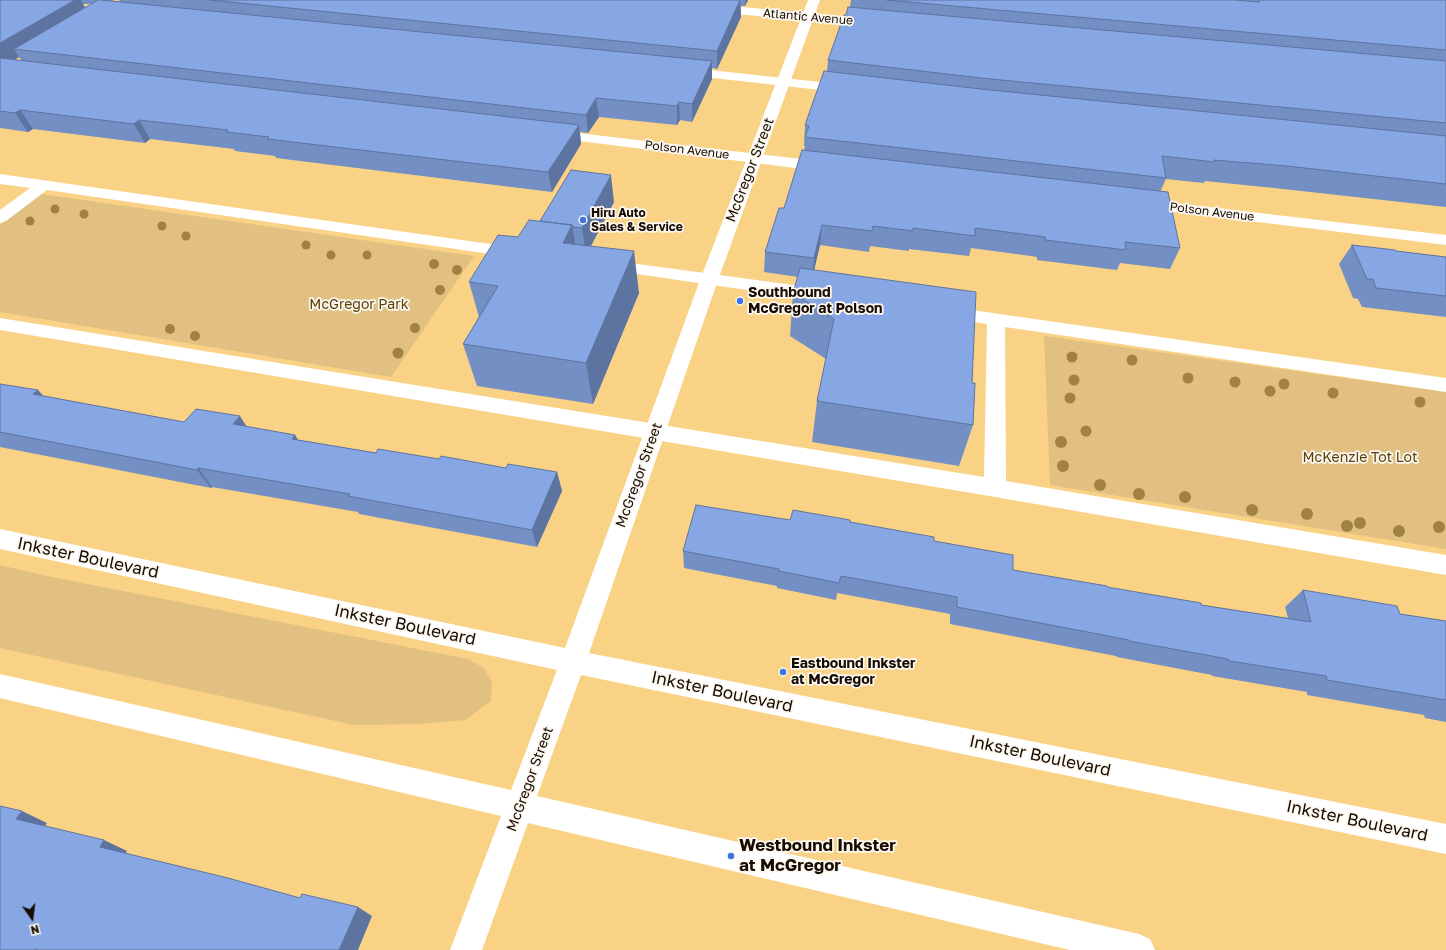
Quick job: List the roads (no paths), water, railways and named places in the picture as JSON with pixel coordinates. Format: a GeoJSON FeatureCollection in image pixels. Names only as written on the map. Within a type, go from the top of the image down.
{"type":"FeatureCollection","features":[{"type":"Feature","properties":{"kind":"main road","name":"Atlantic Avenue"},"geometry":{"type":"LineString","coordinates":[[701,7],[811,9],[881,24]]}},
{"type":"Feature","properties":{"kind":"main road","name":"McGregor Street"},"geometry":{"type":"LineString","coordinates":[[466,950],[573,661],[709,280],[811,9]]}},
{"type":"Feature","properties":{"kind":"main road"},"geometry":{"type":"LineString","coordinates":[[673,70],[858,90]]}},
{"type":"Feature","properties":{"kind":"main road","name":"Polson Avenue"},"geometry":{"type":"LineString","coordinates":[[537,133],[842,168]]}},
{"type":"Feature","properties":{"kind":"main road"},"geometry":{"type":"LineString","coordinates":[[0,179],[537,255]]}},
{"type":"Feature","properties":{"kind":"main road"},"geometry":{"type":"LineString","coordinates":[[0,218],[44,185]]}},
{"type":"Feature","properties":{"kind":"main road","name":"Polson Avenue"},"geometry":{"type":"LineString","coordinates":[[1128,202],[1446,240]]}},
{"type":"Feature","properties":{"kind":"main road"},"geometry":{"type":"LineString","coordinates":[[592,263],[841,298]]}},
{"type":"Feature","properties":{"kind":"main road"},"geometry":{"type":"LineString","coordinates":[[926,309],[1446,385]]}},
{"type":"Feature","properties":{"kind":"main road"},"geometry":{"type":"LineString","coordinates":[[995,488],[996,319]]}},
{"type":"Feature","properties":{"kind":"main road"},"geometry":{"type":"LineString","coordinates":[[0,324],[995,488],[1446,565]]}},
{"type":"Feature","properties":{"kind":"main road","name":"Inkster Boulevard"},"geometry":{"type":"LineString","coordinates":[[0,539],[573,661],[1446,839]]}},
{"type":"Feature","properties":{"kind":"main road"},"geometry":{"type":"LineString","coordinates":[[0,686],[1139,950]]}},
{"type":"Feature","properties":{"kind":"place","name":"Hiru Auto Sales & Service"},"geometry":{"type":"Point","coordinates":[583,220]}},
{"type":"Feature","properties":{"kind":"place","name":"Southbound McGregor at Polson"},"geometry":{"type":"Point","coordinates":[740,301]}},
{"type":"Feature","properties":{"kind":"place","name":"Eastbound Inkster at McGregor"},"geometry":{"type":"Point","coordinates":[783,672]}},
{"type":"Feature","properties":{"kind":"place","name":"Westbound Inkster at McGregor"},"geometry":{"type":"Point","coordinates":[731,856]}},
{"type":"Feature","properties":{"kind":"park label","name":"McGregor Park"},"geometry":{"type":"Point","coordinates":[359,305]}},
{"type":"Feature","properties":{"kind":"park label","name":"McKenzie Tot Lot"},"geometry":{"type":"Point","coordinates":[1360,458]}}]}
